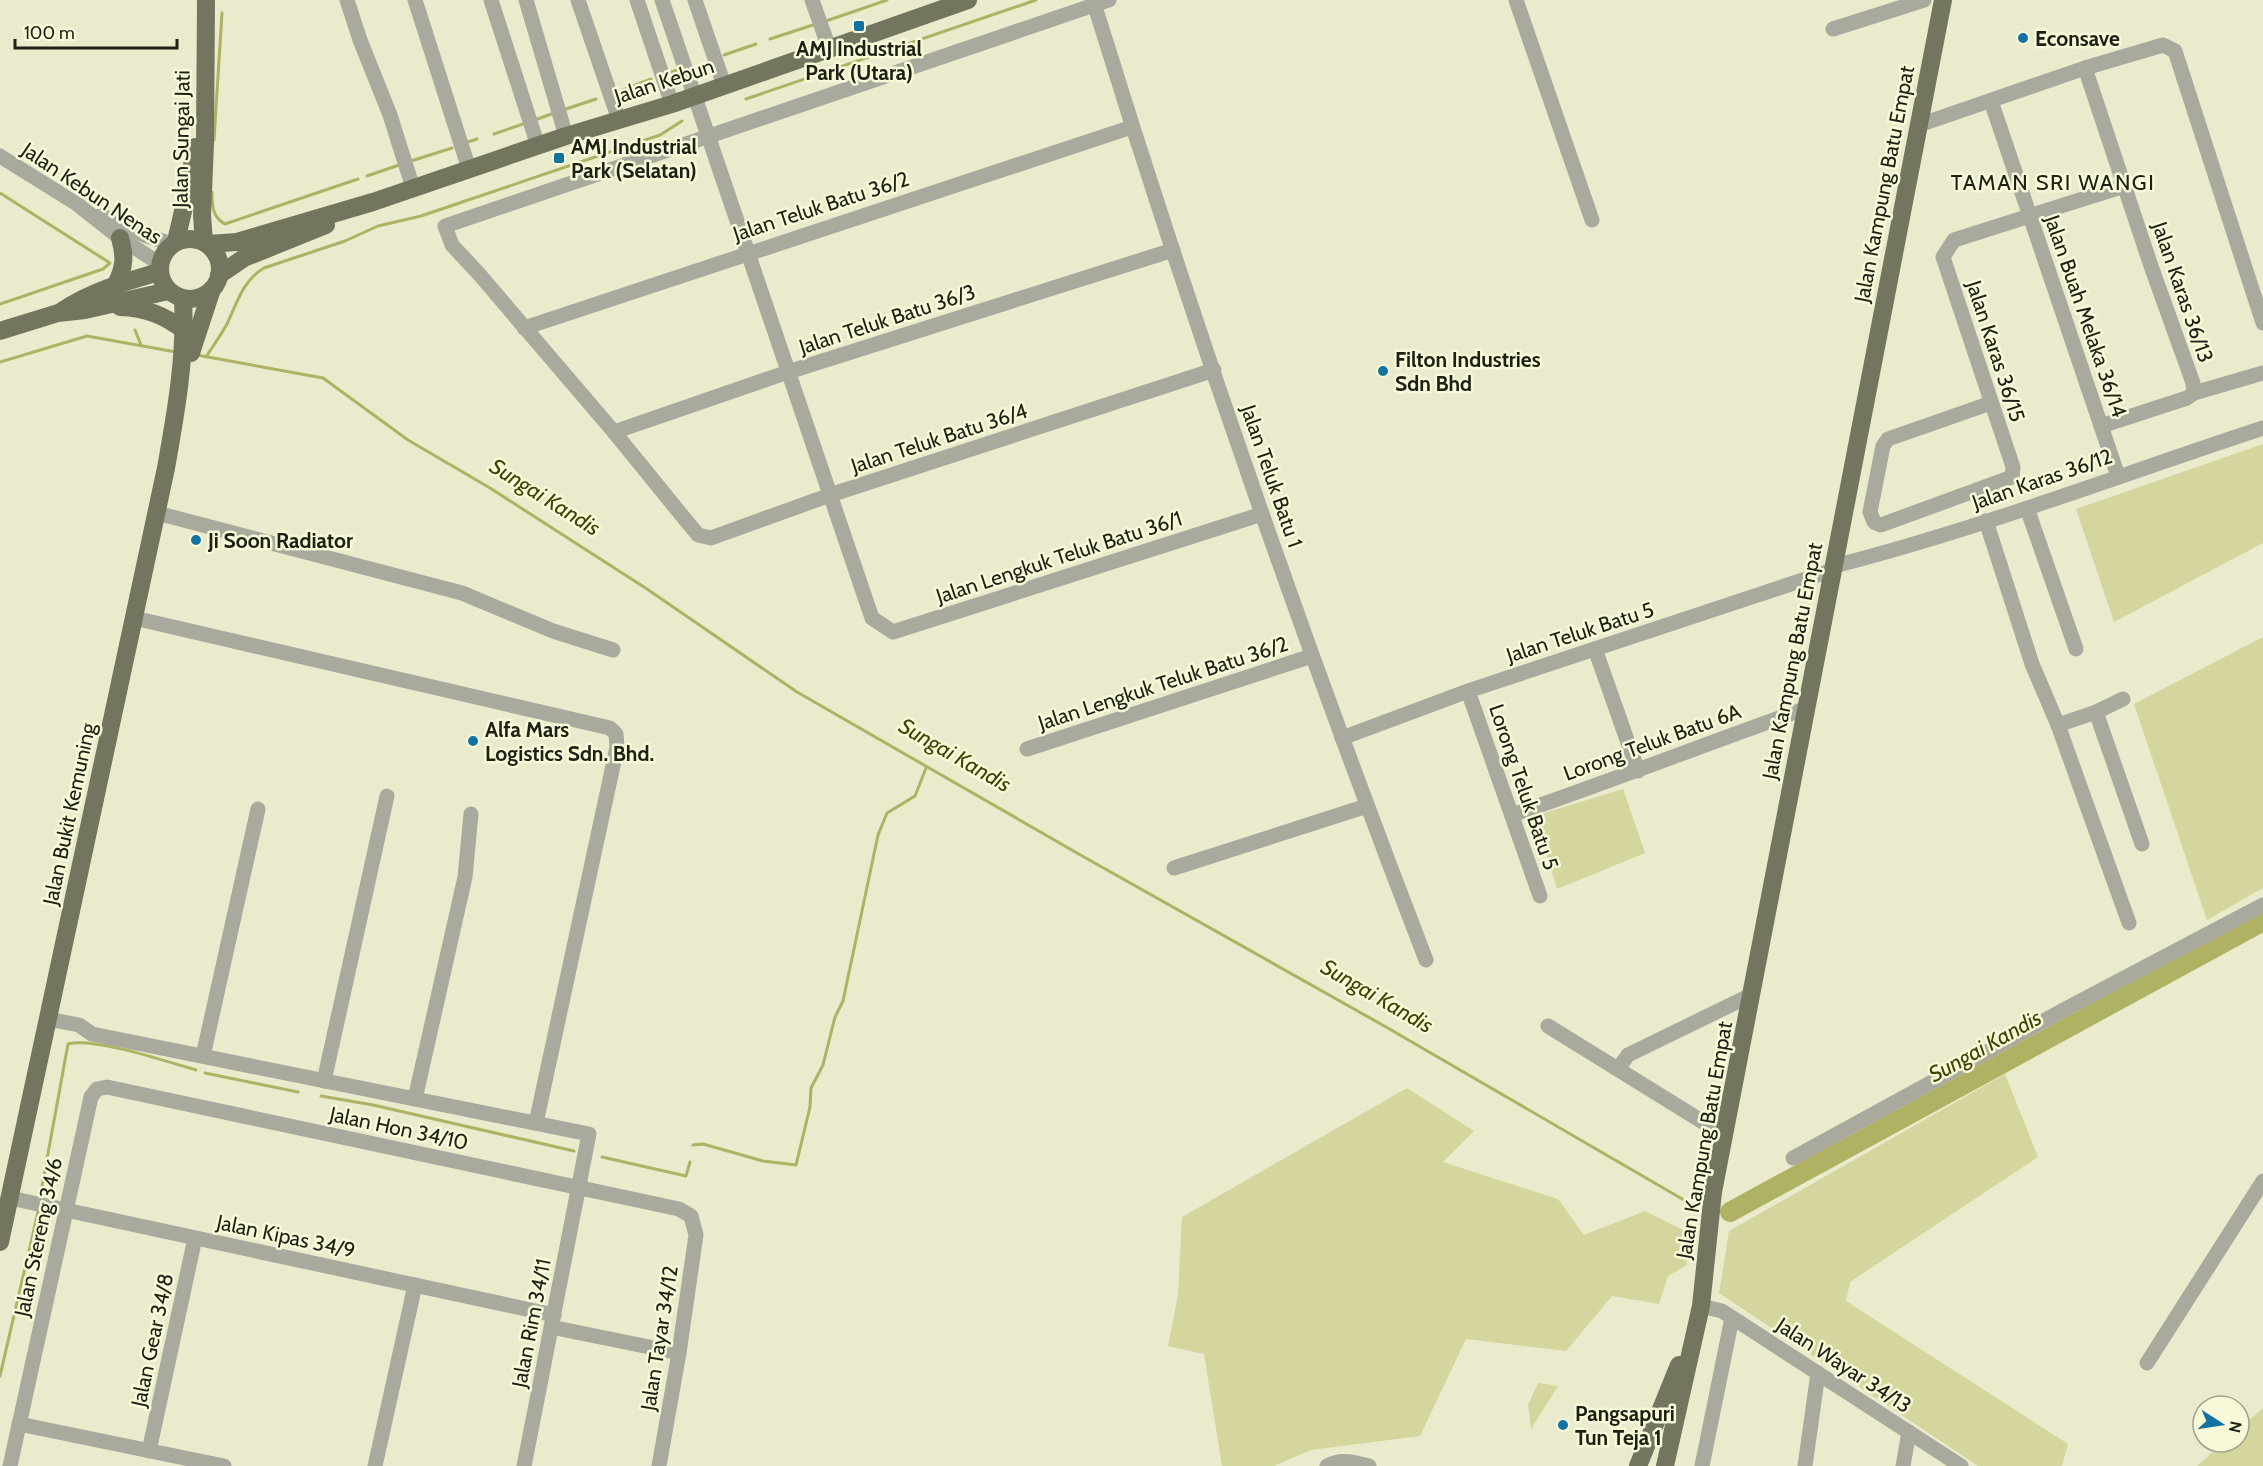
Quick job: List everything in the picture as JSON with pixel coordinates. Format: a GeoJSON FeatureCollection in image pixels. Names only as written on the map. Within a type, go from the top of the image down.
{"type":"FeatureCollection","features":[{"type":"Feature","properties":{"kind":"main road","name":"Jalan Sungai Jati"},"geometry":{"type":"LineString","coordinates":[[206,0],[202,215],[206,243]]}},
{"type":"Feature","properties":{"kind":"main road","name":"Jalan Kampung Batu Empat"},"geometry":{"type":"LineString","coordinates":[[1665,1466],[1701,1306],[1713,1192],[1942,0]]}},
{"type":"Feature","properties":{"kind":"main road","name":"Jalan Kebun"},"geometry":{"type":"LineString","coordinates":[[206,243],[237,242],[374,202],[566,136],[672,104],[960,1]]}},
{"type":"Feature","properties":{"kind":"main road"},"geometry":{"type":"LineString","coordinates":[[174,242],[188,190],[204,98]]}},
{"type":"Feature","properties":{"kind":"main road","name":"Jalan Kebun"},"geometry":{"type":"LineString","coordinates":[[216,282],[244,258],[316,231],[374,202]]}},
{"type":"Feature","properties":{"kind":"main road"},"geometry":{"type":"LineString","coordinates":[[116,284],[124,264],[120,238]]}},
{"type":"Feature","properties":{"kind":"main road"},"geometry":{"type":"LineString","coordinates":[[85,310],[176,295],[199,298],[216,282],[220,264],[216,253],[206,243],[190,238],[174,242],[166,249],[160,268],[161,279],[176,295]]}},
{"type":"Feature","properties":{"kind":"main road"},"geometry":{"type":"LineString","coordinates":[[58,313],[84,296],[160,268]]}},
{"type":"Feature","properties":{"kind":"main road","name":"Jalan Bukit Kemuning"},"geometry":{"type":"LineString","coordinates":[[0,1242],[134,618],[179,395],[194,340],[216,282]]}},
{"type":"Feature","properties":{"kind":"main road","name":"Jalan Bukit Kemuning"},"geometry":{"type":"LineString","coordinates":[[176,295],[185,331],[179,395]]}},
{"type":"Feature","properties":{"kind":"main road"},"geometry":{"type":"LineString","coordinates":[[0,331],[58,313],[122,307],[147,309],[167,317],[185,331]]}},
{"type":"Feature","properties":{"kind":"main road","name":"Jalan Kampung Batu Empat"},"geometry":{"type":"LineString","coordinates":[[1638,1466],[1680,1361],[1695,1332]]}},
{"type":"Feature","properties":{"kind":"street"},"geometry":{"type":"LineString","coordinates":[[347,0],[360,40],[390,115],[413,188]]}},
{"type":"Feature","properties":{"kind":"street"},"geometry":{"type":"LineString","coordinates":[[415,0],[469,169]]}},
{"type":"Feature","properties":{"kind":"street"},"geometry":{"type":"LineString","coordinates":[[491,0],[538,146]]}},
{"type":"Feature","properties":{"kind":"street"},"geometry":{"type":"LineString","coordinates":[[526,0],[566,136]]}},
{"type":"Feature","properties":{"kind":"street"},"geometry":{"type":"LineString","coordinates":[[578,0],[618,120]]}},
{"type":"Feature","properties":{"kind":"street"},"geometry":{"type":"LineString","coordinates":[[637,0],[672,104]]}},
{"type":"Feature","properties":{"kind":"street"},"geometry":{"type":"LineString","coordinates":[[662,0],[830,495]]}},
{"type":"Feature","properties":{"kind":"street"},"geometry":{"type":"LineString","coordinates":[[695,0],[724,85]]}},
{"type":"Feature","properties":{"kind":"street"},"geometry":{"type":"LineString","coordinates":[[812,0],[829,48]]}},
{"type":"Feature","properties":{"kind":"street"},"geometry":{"type":"LineString","coordinates":[[1516,0],[1592,220]]}},
{"type":"Feature","properties":{"kind":"street"},"geometry":{"type":"LineString","coordinates":[[1833,29],[1924,0]]}},
{"type":"Feature","properties":{"kind":"street"},"geometry":{"type":"LineString","coordinates":[[709,137],[1099,2]]}},
{"type":"Feature","properties":{"kind":"street","name":"Jalan Teluk Batu 1"},"geometry":{"type":"LineString","coordinates":[[1099,2],[1132,127],[1262,514],[1367,806],[1426,960]]}},
{"type":"Feature","properties":{"kind":"street"},"geometry":{"type":"LineString","coordinates":[[1918,125],[2085,68],[2163,45],[2175,51],[2263,323]]}},
{"type":"Feature","properties":{"kind":"street","name":"Jalan Karas 36/13"},"geometry":{"type":"LineString","coordinates":[[2085,68],[2193,383],[2194,393]]}},
{"type":"Feature","properties":{"kind":"street","name":"Jalan Buah Melaka 36/14"},"geometry":{"type":"LineString","coordinates":[[1991,101],[2118,476]]}},
{"type":"Feature","properties":{"kind":"street","name":"Jalan Teluk Batu 36/2"},"geometry":{"type":"LineString","coordinates":[[524,328],[748,252],[1132,127]]}},
{"type":"Feature","properties":{"kind":"street","name":"Jalan Teluk Batu 36/4"},"geometry":{"type":"LineString","coordinates":[[709,137],[456,220],[445,226],[452,245],[614,432],[699,535],[711,538],[830,495],[1214,370]]}},
{"type":"Feature","properties":{"kind":"street","name":"Jalan Kebun Nenas"},"geometry":{"type":"LineString","coordinates":[[0,156],[77,204],[160,268]]}},
{"type":"Feature","properties":{"kind":"street"},"geometry":{"type":"LineString","coordinates":[[2030,216],[2124,186]]}},
{"type":"Feature","properties":{"kind":"street"},"geometry":{"type":"LineString","coordinates":[[77,204],[144,235],[174,242]]}},
{"type":"Feature","properties":{"kind":"street","name":"Jalan Karas 36/15"},"geometry":{"type":"LineString","coordinates":[[1991,403],[1888,438],[1883,446],[1870,512],[1874,522],[1881,525],[2013,477],[2013,467],[1943,257],[1954,240],[2030,216]]}},
{"type":"Feature","properties":{"kind":"street","name":"Jalan Teluk Batu 36/3"},"geometry":{"type":"LineString","coordinates":[[614,432],[788,372],[1173,250]]}},
{"type":"Feature","properties":{"kind":"street"},"geometry":{"type":"LineString","coordinates":[[2102,426],[2187,398],[2194,393],[2263,373]]}},
{"type":"Feature","properties":{"kind":"street","name":"Jalan Karas 36/12"},"geometry":{"type":"LineString","coordinates":[[1833,568],[2027,508],[2263,429]]}},
{"type":"Feature","properties":{"kind":"street","name":"Jalan Lengkuk Teluk Batu 36/1"},"geometry":{"type":"LineString","coordinates":[[830,495],[872,618],[893,632],[1262,514]]}},
{"type":"Feature","properties":{"kind":"street"},"geometry":{"type":"LineString","coordinates":[[2027,508],[2076,649]]}},
{"type":"Feature","properties":{"kind":"street"},"geometry":{"type":"LineString","coordinates":[[156,513],[462,593],[553,631],[613,650]]}},
{"type":"Feature","properties":{"kind":"street"},"geometry":{"type":"LineString","coordinates":[[1986,521],[2032,664],[2058,725],[2129,923]]}},
{"type":"Feature","properties":{"kind":"street","name":"Jalan Teluk Batu 5"},"geometry":{"type":"LineString","coordinates":[[1342,738],[1468,691],[1833,568]]}},
{"type":"Feature","properties":{"kind":"street"},"geometry":{"type":"LineString","coordinates":[[48,1019],[79,1025],[92,1034],[536,1123],[617,747],[616,734],[610,728],[134,618]]}},
{"type":"Feature","properties":{"kind":"street"},"geometry":{"type":"LineString","coordinates":[[1594,649],[1638,771]]}},
{"type":"Feature","properties":{"kind":"street","name":"Jalan Lengkuk Teluk Batu 36/2"},"geometry":{"type":"LineString","coordinates":[[1027,749],[1312,656]]}},
{"type":"Feature","properties":{"kind":"street","name":"Lorong Teluk Batu 5"},"geometry":{"type":"LineString","coordinates":[[1468,691],[1540,896]]}},
{"type":"Feature","properties":{"kind":"street"},"geometry":{"type":"LineString","coordinates":[[2058,725],[2096,712],[2123,699]]}},
{"type":"Feature","properties":{"kind":"street","name":"Lorong Teluk Batu 6A"},"geometry":{"type":"LineString","coordinates":[[1512,815],[1806,708]]}},
{"type":"Feature","properties":{"kind":"street"},"geometry":{"type":"LineString","coordinates":[[2096,712],[2142,844]]}},
{"type":"Feature","properties":{"kind":"street"},"geometry":{"type":"LineString","coordinates":[[324,1081],[387,796]]}},
{"type":"Feature","properties":{"kind":"street"},"geometry":{"type":"LineString","coordinates":[[1174,868],[1367,806]]}},
{"type":"Feature","properties":{"kind":"street"},"geometry":{"type":"LineString","coordinates":[[203,1056],[258,809]]}},
{"type":"Feature","properties":{"kind":"street"},"geometry":{"type":"LineString","coordinates":[[415,1099],[465,877],[471,814]]}},
{"type":"Feature","properties":{"kind":"street"},"geometry":{"type":"LineString","coordinates":[[1793,1158],[2071,1006],[2263,905]]}},
{"type":"Feature","properties":{"kind":"street"},"geometry":{"type":"LineString","coordinates":[[1618,1069],[1628,1055],[1751,995]]}},
{"type":"Feature","properties":{"kind":"street"},"geometry":{"type":"LineString","coordinates":[[1548,1026],[1724,1136]]}},
{"type":"Feature","properties":{"kind":"street","name":"Jalan Hon 34/10"},"geometry":{"type":"LineString","coordinates":[[97,1089],[107,1088],[159,1097],[679,1209],[691,1216]]}},
{"type":"Feature","properties":{"kind":"street","name":"Jalan Stereng 34/6"},"geometry":{"type":"LineString","coordinates":[[10,1466],[91,1097],[97,1089]]}},
{"type":"Feature","properties":{"kind":"street","name":"Jalan Rim 34/11"},"geometry":{"type":"LineString","coordinates":[[524,1466],[589,1134],[536,1123]]}},
{"type":"Feature","properties":{"kind":"street"},"geometry":{"type":"LineString","coordinates":[[2147,1363],[2263,1181]]}},
{"type":"Feature","properties":{"kind":"street","name":"Jalan Kipas 34/9"},"geometry":{"type":"LineString","coordinates":[[9,1198],[415,1285],[679,1353]]}},
{"type":"Feature","properties":{"kind":"street","name":"Jalan Tayar 34/12"},"geometry":{"type":"LineString","coordinates":[[658,1466],[679,1353],[696,1235],[691,1216]]}},
{"type":"Feature","properties":{"kind":"street","name":"Jalan Gear 34/8"},"geometry":{"type":"LineString","coordinates":[[149,1451],[195,1238]]}},
{"type":"Feature","properties":{"kind":"street"},"geometry":{"type":"LineString","coordinates":[[375,1466],[415,1285]]}},
{"type":"Feature","properties":{"kind":"street","name":"Jalan Wayar 34/13"},"geometry":{"type":"LineString","coordinates":[[1701,1306],[1722,1311],[1962,1466]]}},
{"type":"Feature","properties":{"kind":"street"},"geometry":{"type":"LineString","coordinates":[[1702,1466],[1732,1318]]}},
{"type":"Feature","properties":{"kind":"street"},"geometry":{"type":"LineString","coordinates":[[1805,1466],[1818,1373]]}},
{"type":"Feature","properties":{"kind":"street"},"geometry":{"type":"LineString","coordinates":[[19,1424],[224,1466]]}},
{"type":"Feature","properties":{"kind":"street"},"geometry":{"type":"LineString","coordinates":[[1903,1466],[1909,1432]]}},
{"type":"Feature","properties":{"kind":"street"},"geometry":{"type":"LineString","coordinates":[[1327,1466],[1345,1460],[1369,1466]]}},
{"type":"Feature","properties":{"kind":"green space"},"geometry":{"type":"Polygon","coordinates":[[[2263,444],[2263,543],[2114,622],[2076,509],[2263,444]]]}},
{"type":"Feature","properties":{"kind":"green space"},"geometry":{"type":"Polygon","coordinates":[[[2263,637],[2263,888],[2207,920],[2134,704],[2263,637]]]}},
{"type":"Feature","properties":{"kind":"green space"},"geometry":{"type":"Polygon","coordinates":[[[1623,789],[1645,853],[1557,889],[1535,816],[1623,789]]]}},
{"type":"Feature","properties":{"kind":"green space"},"geometry":{"type":"Polygon","coordinates":[[[2005,1074],[2038,1157],[1850,1282],[1846,1301],[2068,1444],[2062,1466],[1978,1466],[1719,1293],[1729,1231],[2005,1074]]]}},
{"type":"Feature","properties":{"kind":"green space"},"geometry":{"type":"Polygon","coordinates":[[[1407,1088],[1474,1131],[1443,1162],[1558,1199],[1584,1235],[1645,1211],[1685,1231],[1687,1265],[1668,1276],[1659,1304],[1612,1296],[1566,1351],[1466,1339],[1420,1436],[1311,1450],[1274,1466],[1222,1466],[1204,1354],[1168,1346],[1178,1295],[1182,1217],[1407,1088]]]}},
{"type":"Feature","properties":{"kind":"green space"},"geometry":{"type":"Polygon","coordinates":[[[1538,1383],[1558,1386],[1531,1429],[1528,1405],[1538,1383]]]}},
{"type":"Feature","properties":{"kind":"green space"},"geometry":{"type":"Polygon","coordinates":[[[2263,1408],[2263,1466],[2197,1466],[2210,1454],[2251,1454],[2251,1418],[2263,1408]]]}},
{"type":"Feature","properties":{"kind":"waterway"},"geometry":{"type":"LineString","coordinates":[[826,21],[887,0]]}},
{"type":"Feature","properties":{"kind":"waterway"},"geometry":{"type":"LineString","coordinates":[[746,99],[1036,0]]}},
{"type":"Feature","properties":{"kind":"waterway"},"geometry":{"type":"LineString","coordinates":[[214,140],[222,13]]}},
{"type":"Feature","properties":{"kind":"waterway"},"geometry":{"type":"LineString","coordinates":[[770,39],[816,24]]}},
{"type":"Feature","properties":{"kind":"waterway"},"geometry":{"type":"LineString","coordinates":[[724,55],[756,44]]}},
{"type":"Feature","properties":{"kind":"waterway"},"geometry":{"type":"LineString","coordinates":[[668,73],[681,69]]}},
{"type":"Feature","properties":{"kind":"waterway"},"geometry":{"type":"LineString","coordinates":[[623,90],[651,79]]}},
{"type":"Feature","properties":{"kind":"waterway"},"geometry":{"type":"LineString","coordinates":[[563,110],[596,99]]}},
{"type":"Feature","properties":{"kind":"waterway"},"geometry":{"type":"LineString","coordinates":[[535,120],[554,113]]}},
{"type":"Feature","properties":{"kind":"waterway"},"geometry":{"type":"LineString","coordinates":[[206,357],[227,324],[246,285],[264,268],[345,241],[378,226],[421,216],[660,135],[682,121]]}},
{"type":"Feature","properties":{"kind":"waterway"},"geometry":{"type":"LineString","coordinates":[[494,134],[526,123]]}},
{"type":"Feature","properties":{"kind":"waterway"},"geometry":{"type":"LineString","coordinates":[[468,142],[477,139]]}},
{"type":"Feature","properties":{"kind":"waterway"},"geometry":{"type":"LineString","coordinates":[[411,161],[452,148]]}},
{"type":"Feature","properties":{"kind":"waterway"},"geometry":{"type":"LineString","coordinates":[[367,176],[402,164]]}},
{"type":"Feature","properties":{"kind":"waterway"},"geometry":{"type":"LineString","coordinates":[[212,192],[215,214],[225,224],[358,179]]}},
{"type":"Feature","properties":{"kind":"waterway"},"geometry":{"type":"LineString","coordinates":[[0,193],[110,263],[103,269],[0,304]]}},
{"type":"Feature","properties":{"kind":"waterway"},"geometry":{"type":"LineString","coordinates":[[135,330],[141,345]]}},
{"type":"Feature","properties":{"kind":"waterway","name":"Sungai Kandis"},"geometry":{"type":"LineString","coordinates":[[0,362],[87,336],[176,352]]}},
{"type":"Feature","properties":{"kind":"waterway","name":"Sungai Kandis"},"geometry":{"type":"LineString","coordinates":[[197,355],[323,378],[408,440],[490,488],[647,589],[797,692],[1386,1027],[1696,1207]]}},
{"type":"Feature","properties":{"kind":"waterway"},"geometry":{"type":"LineString","coordinates":[[693,1145],[703,1144],[763,1161],[796,1165],[810,1107],[811,1088],[823,1065],[835,1017],[843,1001],[878,835],[887,813],[915,796],[926,768]]}},
{"type":"Feature","properties":{"kind":"waterway","name":"Sungai Kandis"},"geometry":{"type":"LineString","coordinates":[[1730,1212],[2263,921]]}},
{"type":"Feature","properties":{"kind":"waterway"},"geometry":{"type":"LineString","coordinates":[[41,1192],[68,1044],[113,1047],[196,1070]]}},
{"type":"Feature","properties":{"kind":"waterway"},"geometry":{"type":"LineString","coordinates":[[205,1073],[298,1092]]}},
{"type":"Feature","properties":{"kind":"waterway"},"geometry":{"type":"LineString","coordinates":[[321,1096],[373,1105],[574,1151]]}},
{"type":"Feature","properties":{"kind":"waterway"},"geometry":{"type":"LineString","coordinates":[[602,1157],[686,1176],[690,1162]]}},
{"type":"Feature","properties":{"kind":"waterway"},"geometry":{"type":"LineString","coordinates":[[0,1376],[38,1212]]}},
{"type":"Feature","properties":{"kind":"place","name":"AMJ Industrial Park (Utara)"},"geometry":{"type":"Point","coordinates":[859,26]}},
{"type":"Feature","properties":{"kind":"place","name":"Econsave"},"geometry":{"type":"Point","coordinates":[2023,38]}},
{"type":"Feature","properties":{"kind":"place","name":"AMJ Industrial Park (Selatan)"},"geometry":{"type":"Point","coordinates":[559,158]}},
{"type":"Feature","properties":{"kind":"place","name":"Filton Industries Sdn Bhd"},"geometry":{"type":"Point","coordinates":[1383,371]}},
{"type":"Feature","properties":{"kind":"place","name":"Ji Soon Radiator"},"geometry":{"type":"Point","coordinates":[196,540]}},
{"type":"Feature","properties":{"kind":"place","name":"Alfa Mars Logistics Sdn. Bhd."},"geometry":{"type":"Point","coordinates":[473,741]}},
{"type":"Feature","properties":{"kind":"place","name":"Pangsapuri Tun Teja 1"},"geometry":{"type":"Point","coordinates":[1563,1425]}},
{"type":"Feature","properties":{"kind":"district","name":"TAMAN SRI WANGI"},"geometry":{"type":"Point","coordinates":[2053,182]}}]}
